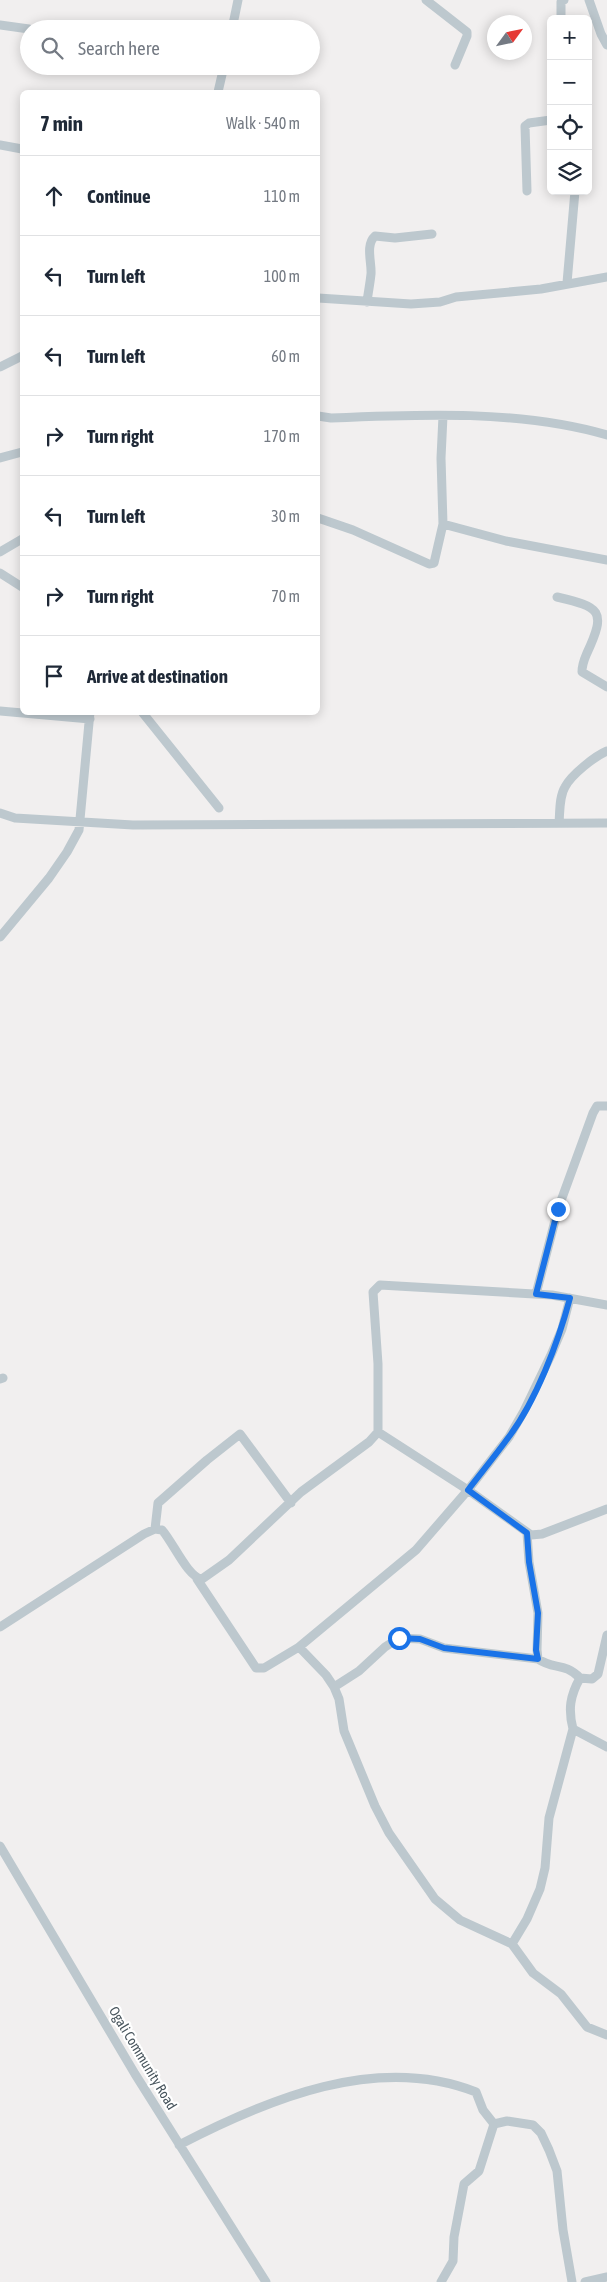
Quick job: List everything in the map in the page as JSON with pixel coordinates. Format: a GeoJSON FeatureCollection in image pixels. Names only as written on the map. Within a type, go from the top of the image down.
{"type":"FeatureCollection","features":[{"type":"Feature","properties":{"kind":"street"},"geometry":{"type":"LineString","coordinates":[[234,20],[238,0]]}},
{"type":"Feature","properties":{"kind":"street"},"geometry":{"type":"LineString","coordinates":[[426,0],[467,32],[455,65]]}},
{"type":"Feature","properties":{"kind":"street"},"geometry":{"type":"LineString","coordinates":[[561,15],[561,2],[564,0]]}},
{"type":"Feature","properties":{"kind":"street"},"geometry":{"type":"LineString","coordinates":[[589,0],[607,45]]}},
{"type":"Feature","properties":{"kind":"street"},"geometry":{"type":"LineString","coordinates":[[0,25],[20,28]]}},
{"type":"Feature","properties":{"kind":"street"},"geometry":{"type":"LineString","coordinates":[[218,90],[222,75]]}},
{"type":"Feature","properties":{"kind":"street"},"geometry":{"type":"LineString","coordinates":[[527,191],[525,126],[529,123],[547,121]]}},
{"type":"Feature","properties":{"kind":"street"},"geometry":{"type":"LineString","coordinates":[[0,145],[20,149]]}},
{"type":"Feature","properties":{"kind":"street"},"geometry":{"type":"LineString","coordinates":[[567,283],[575,195]]}},
{"type":"Feature","properties":{"kind":"street"},"geometry":{"type":"LineString","coordinates":[[367,302],[371,273],[370,248],[372,239],[375,236],[395,238],[432,234]]}},
{"type":"Feature","properties":{"kind":"street"},"geometry":{"type":"LineString","coordinates":[[320,298],[411,304],[440,302],[456,297],[541,289],[607,277]]}},
{"type":"Feature","properties":{"kind":"street"},"geometry":{"type":"LineString","coordinates":[[0,367],[20,357]]}},
{"type":"Feature","properties":{"kind":"street"},"geometry":{"type":"LineString","coordinates":[[320,416],[331,418],[403,415],[558,422],[607,435]]}},
{"type":"Feature","properties":{"kind":"street"},"geometry":{"type":"LineString","coordinates":[[320,519],[353,530],[430,564],[435,561],[443,524],[441,458],[443,416]]}},
{"type":"Feature","properties":{"kind":"street"},"geometry":{"type":"LineString","coordinates":[[0,458],[20,453]]}},
{"type":"Feature","properties":{"kind":"street"},"geometry":{"type":"LineString","coordinates":[[443,524],[506,541],[607,560]]}},
{"type":"Feature","properties":{"kind":"street"},"geometry":{"type":"LineString","coordinates":[[0,552],[20,540]]}},
{"type":"Feature","properties":{"kind":"street"},"geometry":{"type":"LineString","coordinates":[[0,573],[20,586]]}},
{"type":"Feature","properties":{"kind":"street"},"geometry":{"type":"LineString","coordinates":[[557,597],[588,605],[597,610],[599,617],[597,627],[582,663],[582,672],[607,687]]}},
{"type":"Feature","properties":{"kind":"street"},"geometry":{"type":"LineString","coordinates":[[0,711],[20,712]]}},
{"type":"Feature","properties":{"kind":"street"},"geometry":{"type":"LineString","coordinates":[[0,937],[49,878],[67,852],[80,823],[90,716],[72,715]]}},
{"type":"Feature","properties":{"kind":"street"},"geometry":{"type":"LineString","coordinates":[[144,715],[220,808]]}},
{"type":"Feature","properties":{"kind":"street"},"geometry":{"type":"LineString","coordinates":[[559,823],[561,799],[565,787],[597,755],[607,750]]}},
{"type":"Feature","properties":{"kind":"street"},"geometry":{"type":"LineString","coordinates":[[0,813],[15,818],[80,823],[251,826],[607,823]]}},
{"type":"Feature","properties":{"kind":"street"},"geometry":{"type":"LineString","coordinates":[[536,1294],[558,1209],[593,1112],[596,1106],[607,1106]]}},
{"type":"Feature","properties":{"kind":"street"},"geometry":{"type":"LineString","coordinates":[[197,1579],[202,1579],[229,1560],[301,1492],[368,1442],[378,1432],[378,1364],[373,1292],[380,1285],[536,1294],[607,1304]]}},
{"type":"Feature","properties":{"kind":"street"},"geometry":{"type":"LineString","coordinates":[[0,1627],[144,1534],[155,1529],[162,1530],[170,1539],[192,1576],[197,1579],[256,1668],[264,1668],[299,1647],[416,1550],[468,1490],[509,1437],[524,1411],[554,1346],[570,1298]]}},
{"type":"Feature","properties":{"kind":"street"},"geometry":{"type":"LineString","coordinates":[[378,1432],[468,1490],[527,1533],[535,1536],[607,1509]]}},
{"type":"Feature","properties":{"kind":"street"},"geometry":{"type":"LineString","coordinates":[[155,1529],[158,1503],[206,1460],[240,1434],[290,1503]]}},
{"type":"Feature","properties":{"kind":"street"},"geometry":{"type":"LineString","coordinates":[[527,1533],[529,1562],[538,1613],[536,1650],[538,1659]]}},
{"type":"Feature","properties":{"kind":"street"},"geometry":{"type":"LineString","coordinates":[[334,1688],[359,1671],[399,1638],[420,1639],[444,1648],[538,1659],[547,1665],[564,1666],[572,1670],[580,1678],[592,1679],[598,1674],[607,1636]]}},
{"type":"Feature","properties":{"kind":"street"},"geometry":{"type":"LineString","coordinates":[[299,1647],[326,1676],[334,1688],[339,1699],[344,1731],[380,1818],[431,1894],[443,1907],[460,1920],[512,1944],[533,1973],[561,1994],[588,2027],[607,2035]]}},
{"type":"Feature","properties":{"kind":"street"},"geometry":{"type":"LineString","coordinates":[[512,1944],[527,1919],[540,1889],[546,1863],[549,1818],[573,1729],[569,1706],[580,1678]]}},
{"type":"Feature","properties":{"kind":"street"},"geometry":{"type":"LineString","coordinates":[[573,1729],[607,1747]]}},
{"type":"Feature","properties":{"kind":"street","name":"Ogali Community Road"},"geometry":{"type":"LineString","coordinates":[[0,1846],[179,2145],[266,2282]]}},
{"type":"Feature","properties":{"kind":"street"},"geometry":{"type":"LineString","coordinates":[[179,2145],[245,2113],[300,2093],[355,2082],[399,2077],[427,2078],[476,2092],[483,2110],[494,2124]]}},
{"type":"Feature","properties":{"kind":"street"},"geometry":{"type":"LineString","coordinates":[[494,2124],[507,2121],[534,2125],[541,2133],[550,2150],[557,2172],[563,2230],[572,2282]]}},
{"type":"Feature","properties":{"kind":"street"},"geometry":{"type":"LineString","coordinates":[[440,2282],[453,2261],[454,2237],[464,2184],[479,2172],[494,2124]]}},
{"type":"Feature","properties":{"kind":"street"},"geometry":{"type":"LineString","coordinates":[[585,2282],[607,2277]]}},
{"type":"Feature","properties":{"kind":"route"},"geometry":{"type":"LineString","coordinates":[[399,1638],[420,1639],[444,1648],[538,1659],[536,1656],[539,1626],[538,1613],[529,1562],[527,1533],[468,1490],[509,1437],[539,1381],[562,1328],[570,1298],[536,1294],[558,1209]]}}]}
